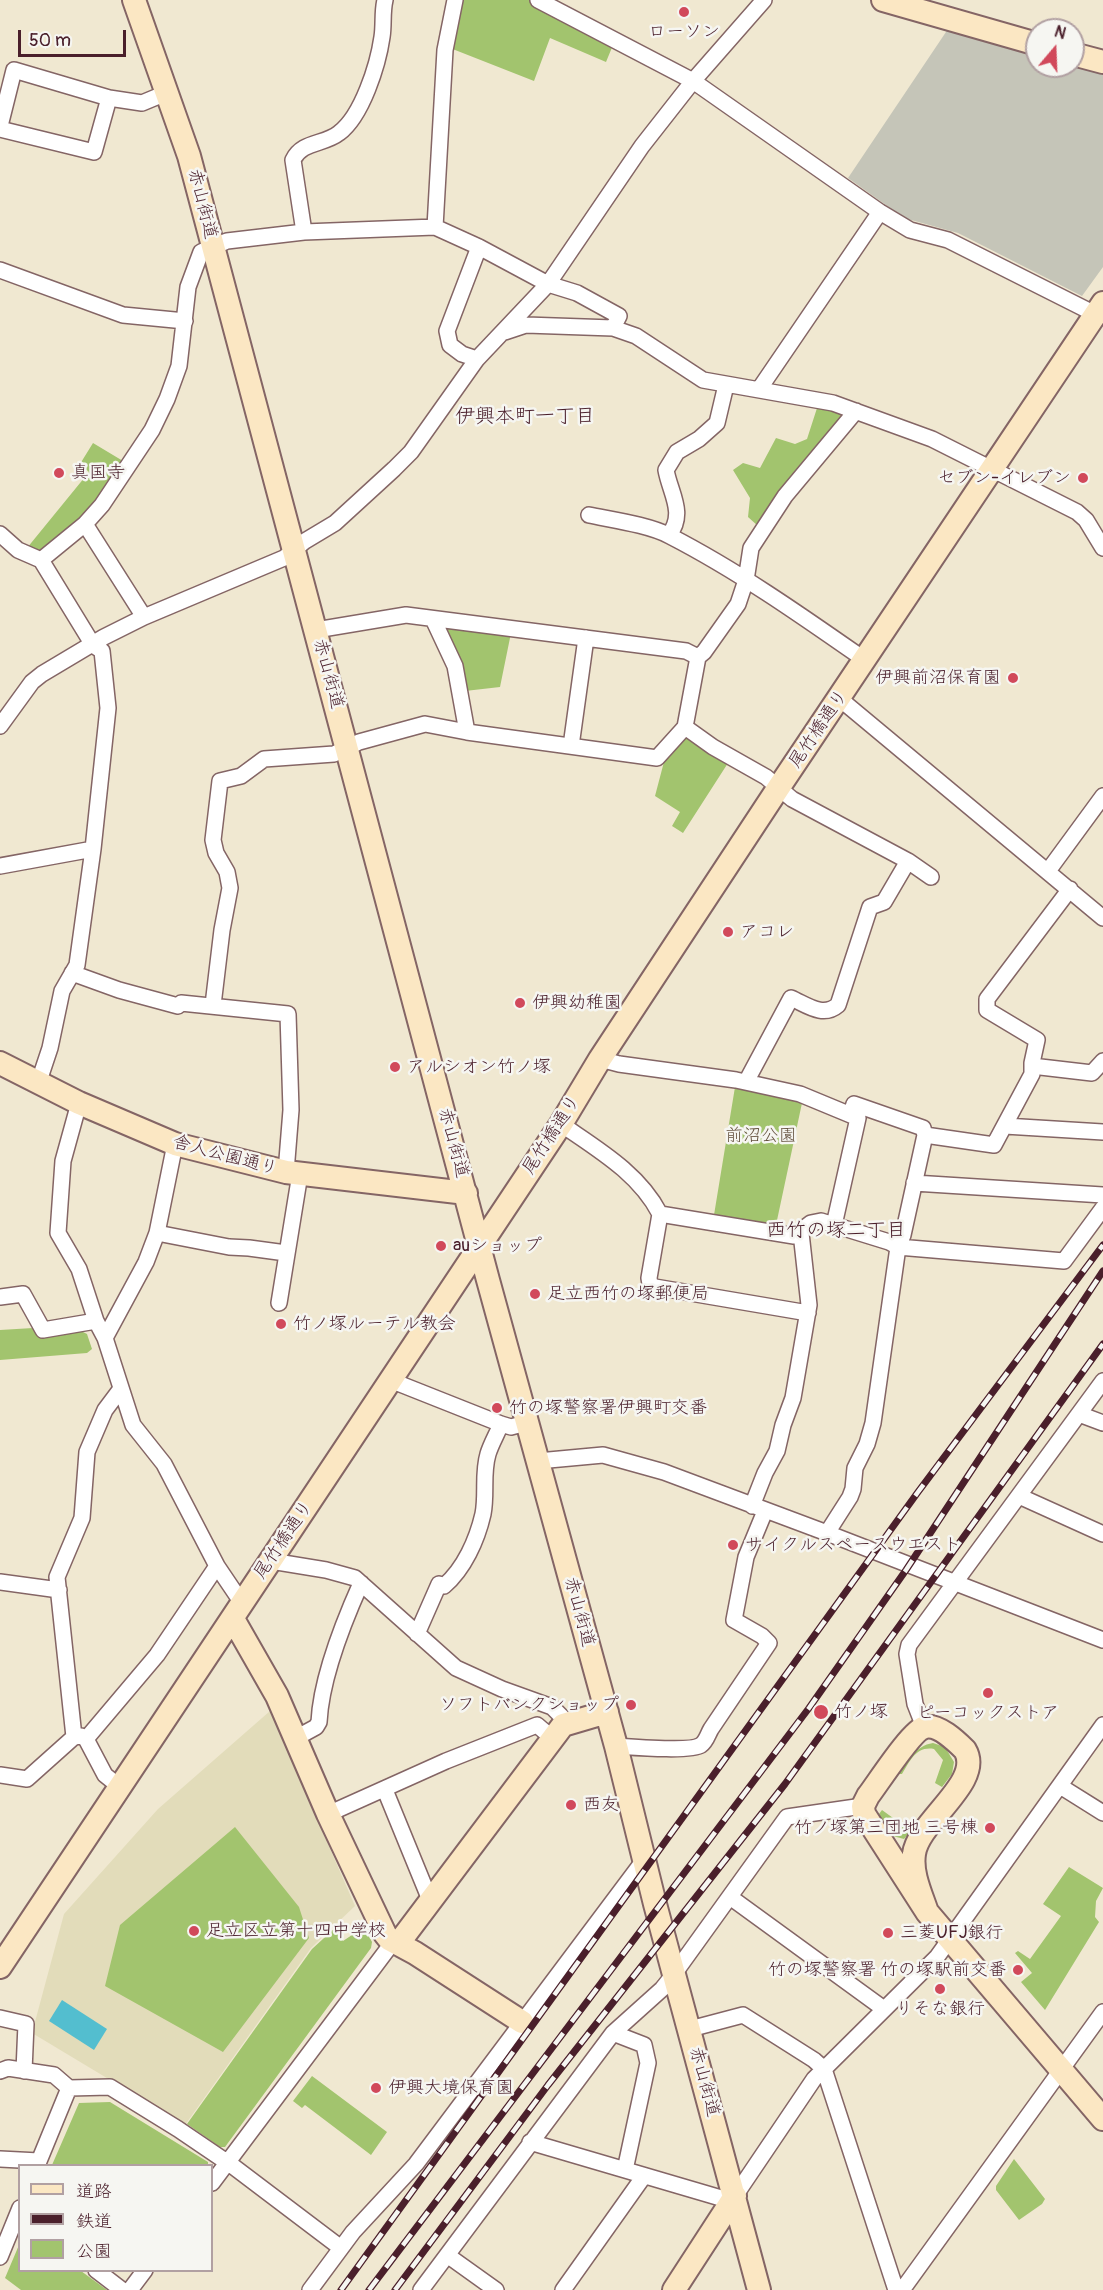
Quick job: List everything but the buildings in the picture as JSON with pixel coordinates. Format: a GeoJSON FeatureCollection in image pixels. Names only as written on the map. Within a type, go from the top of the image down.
{"type":"FeatureCollection","features":[{"type":"Feature","properties":{"kind":"street","name":"赤山街道"},"geometry":{"type":"LineString","coordinates":[[134,0],[189,156],[526,1423],[616,1746],[733,2199],[759,2290]]}},
{"type":"Feature","properties":{"kind":"street"},"geometry":{"type":"LineString","coordinates":[[304,232],[293,160],[297,152],[331,138],[349,125],[370,84],[382,37],[384,0]]}},
{"type":"Feature","properties":{"kind":"street"},"geometry":{"type":"LineString","coordinates":[[435,228],[445,50],[455,0]]}},
{"type":"Feature","properties":{"kind":"street"},"geometry":{"type":"LineString","coordinates":[[538,0],[693,81],[880,212],[910,230],[948,240],[1099,308]]}},
{"type":"Feature","properties":{"kind":"street"},"geometry":{"type":"LineString","coordinates":[[0,726],[32,682],[42,674],[104,637],[284,558],[335,523],[411,452],[477,359],[548,284],[642,146],[693,81],[764,0]]}},
{"type":"Feature","properties":{"kind":"street"},"geometry":{"type":"LineString","coordinates":[[883,0],[1025,41]]}},
{"type":"Feature","properties":{"kind":"street"},"geometry":{"type":"LineString","coordinates":[[1085,57],[1103,62]]}},
{"type":"Feature","properties":{"kind":"street"},"geometry":{"type":"LineString","coordinates":[[109,98],[94,152],[0,128],[3,100],[14,70],[109,98],[142,103],[166,93]]}},
{"type":"Feature","properties":{"kind":"street"},"geometry":{"type":"LineString","coordinates":[[760,388],[880,212]]}},
{"type":"Feature","properties":{"kind":"street"},"geometry":{"type":"LineString","coordinates":[[41,560],[85,524],[102,505],[152,430],[179,366],[188,287],[199,255],[212,246],[227,241],[304,232],[435,228],[479,247],[548,284],[577,293],[619,316],[613,328]]}},
{"type":"Feature","properties":{"kind":"street"},"geometry":{"type":"LineString","coordinates":[[477,359],[462,354],[450,345],[447,331],[479,247]]}},
{"type":"Feature","properties":{"kind":"street"},"geometry":{"type":"LineString","coordinates":[[0,270],[123,315],[185,321]]}},
{"type":"Feature","properties":{"kind":"street","name":"尾竹橋通り"},"geometry":{"type":"LineString","coordinates":[[0,1967],[271,1561],[479,1243],[561,1124],[600,1059],[779,787],[840,699],[1099,308]]}},
{"type":"Feature","properties":{"kind":"street"},"geometry":{"type":"LineString","coordinates":[[502,333],[526,325],[613,328],[636,336],[703,380],[760,388],[832,403],[856,411],[932,439],[1077,512],[1086,520],[1103,548]]}},
{"type":"Feature","properties":{"kind":"street"},"geometry":{"type":"LineString","coordinates":[[669,535],[674,529],[678,516],[677,505],[666,470],[677,452],[704,435],[717,423],[726,385]]}},
{"type":"Feature","properties":{"kind":"street"},"geometry":{"type":"LineString","coordinates":[[213,1005],[222,930],[230,888],[227,872],[216,854],[213,840],[220,781],[241,776],[264,759],[334,754],[359,742],[425,724],[467,732],[657,758],[685,727],[698,657],[705,652],[738,604],[746,580],[751,548],[785,496],[856,411]]}},
{"type":"Feature","properties":{"kind":"street"},"geometry":{"type":"LineString","coordinates":[[589,515],[622,521],[669,535],[746,580],[865,660]]}},
{"type":"Feature","properties":{"kind":"street"},"geometry":{"type":"LineString","coordinates":[[85,524],[144,618]]}},
{"type":"Feature","properties":{"kind":"street"},"geometry":{"type":"LineString","coordinates":[[0,534],[18,550],[41,560],[93,645],[102,651],[108,708],[93,849],[77,965],[62,991],[50,1048],[39,1081]]}},
{"type":"Feature","properties":{"kind":"street"},"geometry":{"type":"LineString","coordinates":[[316,630],[406,615],[686,651],[698,657]]}},
{"type":"Feature","properties":{"kind":"street"},"geometry":{"type":"LineString","coordinates":[[433,619],[455,666],[467,732]]}},
{"type":"Feature","properties":{"kind":"street"},"geometry":{"type":"LineString","coordinates":[[571,746],[586,638]]}},
{"type":"Feature","properties":{"kind":"street"},"geometry":{"type":"LineString","coordinates":[[840,699],[1103,918]]}},
{"type":"Feature","properties":{"kind":"street"},"geometry":{"type":"LineString","coordinates":[[685,727],[779,787],[792,799],[908,861],[931,877]]}},
{"type":"Feature","properties":{"kind":"street"},"geometry":{"type":"LineString","coordinates":[[1048,871],[1103,796]]}},
{"type":"Feature","properties":{"kind":"street"},"geometry":{"type":"LineString","coordinates":[[0,866],[93,849]]}},
{"type":"Feature","properties":{"kind":"street"},"geometry":{"type":"LineString","coordinates":[[746,1082],[791,998],[823,1012],[831,1011],[838,1005],[870,907],[884,902],[908,861]]}},
{"type":"Feature","properties":{"kind":"street"},"geometry":{"type":"LineString","coordinates":[[926,1135],[994,1144],[1005,1126],[1032,1074],[1037,1040],[987,1010],[987,999],[1070,890]]}},
{"type":"Feature","properties":{"kind":"street"},"geometry":{"type":"LineString","coordinates":[[72,973],[119,990],[178,1005],[181,1003],[213,1005],[288,1014],[293,1173],[279,1303]]}},
{"type":"Feature","properties":{"kind":"street"},"geometry":{"type":"LineString","coordinates":[[600,1059],[619,1064],[746,1082],[800,1094],[851,1113],[858,1118],[834,1225]]}},
{"type":"Feature","properties":{"kind":"street"},"geometry":{"type":"LineString","coordinates":[[1032,1066],[1092,1073],[1103,1061]]}},
{"type":"Feature","properties":{"kind":"street","name":"舎人公園通り"},"geometry":{"type":"LineString","coordinates":[[0,1063],[79,1103],[175,1144],[293,1173],[466,1193]]}},
{"type":"Feature","properties":{"kind":"street"},"geometry":{"type":"LineString","coordinates":[[79,1103],[63,1161],[58,1233],[79,1269],[96,1321],[105,1338],[133,1425],[164,1464],[217,1566],[328,1814],[385,1934],[522,2022]]}},
{"type":"Feature","properties":{"kind":"street"},"geometry":{"type":"LineString","coordinates":[[827,1533],[850,1497],[855,1468],[867,1444],[873,1423],[898,1247],[926,1135],[923,1128],[854,1104],[851,1113]]}},
{"type":"Feature","properties":{"kind":"street"},"geometry":{"type":"LineString","coordinates":[[561,1124],[620,1165],[651,1197],[660,1214],[649,1278],[650,1284],[655,1287],[807,1313]]}},
{"type":"Feature","properties":{"kind":"street"},"geometry":{"type":"LineString","coordinates":[[1005,1126],[1103,1132]]}},
{"type":"Feature","properties":{"kind":"street"},"geometry":{"type":"LineString","coordinates":[[105,1338],[146,1262],[157,1233],[175,1144]]}},
{"type":"Feature","properties":{"kind":"street"},"geometry":{"type":"LineString","coordinates":[[914,1183],[1103,1195]]}},
{"type":"Feature","properties":{"kind":"street"},"geometry":{"type":"LineString","coordinates":[[660,1214],[794,1236],[801,1233],[811,1223],[821,1221],[889,1242],[898,1247],[1064,1261],[1103,1208]]}},
{"type":"Feature","properties":{"kind":"street"},"geometry":{"type":"LineString","coordinates":[[157,1233],[229,1247],[286,1254]]}},
{"type":"Feature","properties":{"kind":"street"},"geometry":{"type":"LineString","coordinates":[[616,1746],[696,1748],[703,1744],[769,1643],[762,1636],[734,1620],[765,1473],[777,1451],[783,1425],[794,1398],[809,1305],[801,1233]]}},
{"type":"Feature","properties":{"kind":"street"},"geometry":{"type":"LineString","coordinates":[[0,1297],[23,1293],[43,1330],[96,1321]]}},
{"type":"Feature","properties":{"kind":"street"},"geometry":{"type":"LineString","coordinates":[[390,1380],[501,1424],[511,1426],[526,1423]]}},
{"type":"Feature","properties":{"kind":"street"},"geometry":{"type":"LineString","coordinates":[[924,1727],[915,1704],[907,1654],[909,1646],[1103,1381]]}},
{"type":"Feature","properties":{"kind":"street"},"geometry":{"type":"LineString","coordinates":[[120,1390],[105,1410],[87,1452],[82,1518],[57,1577],[80,1738],[105,1775],[120,1787]]}},
{"type":"Feature","properties":{"kind":"street"},"geometry":{"type":"LineString","coordinates":[[1079,1414],[1103,1423]]}},
{"type":"Feature","properties":{"kind":"street"},"geometry":{"type":"LineString","coordinates":[[417,1634],[439,1584],[444,1586],[457,1575],[472,1545],[483,1513],[488,1454],[501,1424]]}},
{"type":"Feature","properties":{"kind":"street"},"geometry":{"type":"LineString","coordinates":[[538,1461],[603,1455],[664,1472],[1103,1640]]}},
{"type":"Feature","properties":{"kind":"street"},"geometry":{"type":"LineString","coordinates":[[1019,1496],[1103,1534]]}},
{"type":"Feature","properties":{"kind":"street"},"geometry":{"type":"LineString","coordinates":[[271,1561],[326,1570],[355,1578],[456,1668],[502,1689],[552,1707],[559,1730]]}},
{"type":"Feature","properties":{"kind":"street"},"geometry":{"type":"LineString","coordinates":[[0,1775],[27,1779],[80,1738],[157,1655],[217,1566]]}},
{"type":"Feature","properties":{"kind":"street"},"geometry":{"type":"LineString","coordinates":[[0,1582],[59,1590]]}},
{"type":"Feature","properties":{"kind":"street"},"geometry":{"type":"LineString","coordinates":[[294,1739],[316,1727],[319,1722],[344,1620],[361,1582]]}},
{"type":"Feature","properties":{"kind":"street"},"geometry":{"type":"LineString","coordinates":[[213,2182],[559,1730],[606,1712]]}},
{"type":"Feature","properties":{"kind":"street"},"geometry":{"type":"LineString","coordinates":[[328,1814],[386,1790],[446,1761],[537,1725],[559,1730]]}},
{"type":"Feature","properties":{"kind":"street"},"geometry":{"type":"LineString","coordinates":[[674,2290],[814,2079],[937,1957],[1103,1725]]}},
{"type":"Feature","properties":{"kind":"street"},"geometry":{"type":"LineString","coordinates":[[927,1912],[914,1870],[916,1846],[963,1780],[969,1764],[968,1755],[960,1745],[932,1727],[924,1727],[910,1738],[863,1806],[864,1814],[927,1912],[1103,2119]]}},
{"type":"Feature","properties":{"kind":"street"},"geometry":{"type":"LineString","coordinates":[[1060,1786],[1103,1813]]}},
{"type":"Feature","properties":{"kind":"street"},"geometry":{"type":"LineString","coordinates":[[386,1790],[430,1900]]}},
{"type":"Feature","properties":{"kind":"street"},"geometry":{"type":"LineString","coordinates":[[421,2290],[613,2033],[662,1989],[674,1974],[787,1817],[863,1806]]}},
{"type":"Feature","properties":{"kind":"street"},"geometry":{"type":"LineString","coordinates":[[882,1843],[916,1846]]}},
{"type":"Feature","properties":{"kind":"street"},"geometry":{"type":"LineString","coordinates":[[310,2290],[341,2248],[416,2164],[644,1860]]}},
{"type":"Feature","properties":{"kind":"street"},"geometry":{"type":"LineString","coordinates":[[730,1897],[884,2009]]}},
{"type":"Feature","properties":{"kind":"street"},"geometry":{"type":"LineString","coordinates":[[690,2029],[743,2015],[814,2060],[824,2069],[898,2290],[905,2286],[1103,2012]]}},
{"type":"Feature","properties":{"kind":"street"},"geometry":{"type":"LineString","coordinates":[[0,2018],[26,2024],[24,2071]]}},
{"type":"Feature","properties":{"kind":"street"},"geometry":{"type":"LineString","coordinates":[[613,2033],[644,2044],[648,2063],[625,2170]]}},
{"type":"Feature","properties":{"kind":"street"},"geometry":{"type":"LineString","coordinates":[[0,2071],[8,2068],[54,2075],[69,2088],[110,2087],[178,2129],[227,2163],[341,2248]]}},
{"type":"Feature","properties":{"kind":"street"},"geometry":{"type":"LineString","coordinates":[[0,2159],[38,2163],[69,2088]]}},
{"type":"Feature","properties":{"kind":"street"},"geometry":{"type":"LineString","coordinates":[[530,2142],[644,2176],[733,2199]]}},
{"type":"Feature","properties":{"kind":"street"},"geometry":{"type":"LineString","coordinates":[[563,2290],[644,2176]]}},
{"type":"Feature","properties":{"kind":"street"},"geometry":{"type":"LineString","coordinates":[[0,2257],[18,2212]]}},
{"type":"Feature","properties":{"kind":"street"},"geometry":{"type":"LineString","coordinates":[[447,2254],[495,2290]]}},
{"type":"Feature","properties":{"kind":"street"},"geometry":{"type":"LineString","coordinates":[[97,2272],[122,2290]]}},
{"type":"Feature","properties":{"kind":"street"},"geometry":{"type":"LineString","coordinates":[[130,2290],[144,2272]]}},
{"type":"Feature","properties":{"kind":"shaded area"},"geometry":{"type":"Polygon","coordinates":[[[948,29],[1025,51],[1025,78],[1085,78],[1085,67],[1103,72],[1103,267],[1082,296],[958,233],[904,218],[848,178],[948,29]]]}},
{"type":"Feature","properties":{"kind":"shaded area","name":"足立区立第十四中学校"},"geometry":{"type":"Polygon","coordinates":[[[270,1711],[355,1906],[311,1948],[185,2125],[32,2033],[64,1914],[158,1809],[270,1711]]]}},
{"type":"Feature","properties":{"kind":"green space"},"geometry":{"type":"Polygon","coordinates":[[[461,0],[529,0],[613,45],[606,62],[550,38],[534,81],[450,48],[461,0]]]}},
{"type":"Feature","properties":{"kind":"green space"},"geometry":{"type":"Polygon","coordinates":[[[818,405],[842,410],[841,419],[758,526],[748,517],[750,498],[733,470],[743,463],[760,468],[776,438],[795,444],[807,439],[818,405]]]}},
{"type":"Feature","properties":{"kind":"green space"},"geometry":{"type":"Polygon","coordinates":[[[93,443],[123,461],[98,499],[82,516],[44,547],[42,553],[27,548],[89,472],[80,464],[93,443]]]}},
{"type":"Feature","properties":{"kind":"green space"},"geometry":{"type":"Polygon","coordinates":[[[442,625],[511,633],[500,687],[465,691],[442,625]]]}},
{"type":"Feature","properties":{"kind":"green space"},"geometry":{"type":"Polygon","coordinates":[[[686,737],[728,763],[683,833],[672,826],[680,812],[655,796],[665,758],[686,737]]]}},
{"type":"Feature","properties":{"kind":"green space","name":"前沼公園"},"geometry":{"type":"Polygon","coordinates":[[[735,1087],[802,1103],[776,1225],[714,1215],[735,1087]]]}},
{"type":"Feature","properties":{"kind":"green space"},"geometry":{"type":"Polygon","coordinates":[[[33,1328],[38,1336],[79,1330],[87,1334],[92,1349],[87,1353],[0,1360],[0,1330],[33,1328]]]}},
{"type":"Feature","properties":{"kind":"green space"},"geometry":{"type":"Polygon","coordinates":[[[933,1743],[945,1747],[954,1762],[952,1774],[942,1787],[935,1783],[943,1760],[934,1749],[918,1752],[902,1774],[899,1774],[917,1750],[933,1743]]]}},
{"type":"Feature","properties":{"kind":"green space"},"geometry":{"type":"Polygon","coordinates":[[[882,1810],[911,1831],[904,1839],[889,1835],[879,1814],[882,1810]]]}},
{"type":"Feature","properties":{"kind":"green space"},"geometry":{"type":"Polygon","coordinates":[[[235,1827],[299,1907],[309,1938],[223,2052],[105,1986],[120,1925],[235,1827]]]}},
{"type":"Feature","properties":{"kind":"green space"},"geometry":{"type":"Polygon","coordinates":[[[1069,1867],[1103,1888],[1096,1901],[1095,1917],[1099,1922],[1045,2010],[1021,1982],[1032,1973],[1015,1953],[1018,1951],[1030,1959],[1061,1916],[1043,1904],[1069,1867]]]}},
{"type":"Feature","properties":{"kind":"green space"},"geometry":{"type":"Polygon","coordinates":[[[364,1927],[372,1942],[371,1948],[225,2147],[220,2147],[187,2124],[312,1949],[335,1928],[343,1941],[364,1927]]]}},
{"type":"Feature","properties":{"kind":"green space"},"geometry":{"type":"Polygon","coordinates":[[[312,2076],[387,2132],[371,2155],[305,2105],[302,2108],[293,2101],[312,2076]]]}},
{"type":"Feature","properties":{"kind":"green space"},"geometry":{"type":"Polygon","coordinates":[[[110,2102],[208,2164],[52,2164],[79,2103],[110,2102]]]}},
{"type":"Feature","properties":{"kind":"green space"},"geometry":{"type":"Polygon","coordinates":[[[1014,2159],[1045,2199],[1042,2204],[1019,2220],[996,2190],[996,2186],[1014,2159]]]}},
{"type":"Feature","properties":{"kind":"green space"},"geometry":{"type":"Polygon","coordinates":[[[18,2247],[18,2272],[82,2272],[107,2290],[21,2290],[5,2278],[18,2247]]]}},
{"type":"Feature","properties":{"kind":"water"},"geometry":{"type":"Polygon","coordinates":[[[62,2000],[107,2029],[94,2050],[49,2021],[62,2000]]]}},
{"type":"Feature","properties":{"kind":"railway"},"geometry":{"type":"LineString","coordinates":[[341,2290],[918,1492],[1103,1245]]}},
{"type":"Feature","properties":{"kind":"railway"},"geometry":{"type":"LineString","coordinates":[[369,2290],[809,1708],[906,1570],[1103,1271]]}},
{"type":"Feature","properties":{"kind":"railway"},"geometry":{"type":"LineString","coordinates":[[395,2290],[548,2085],[785,1784],[1103,1344]]}},
{"type":"Feature","properties":{"kind":"place","name":"ローソン"},"geometry":{"type":"Point","coordinates":[684,12]}},
{"type":"Feature","properties":{"kind":"place","name":"真国寺"},"geometry":{"type":"Point","coordinates":[59,473]}},
{"type":"Feature","properties":{"kind":"place","name":"セブン-イレブン"},"geometry":{"type":"Point","coordinates":[1083,478]}},
{"type":"Feature","properties":{"kind":"place","name":"伊興前沼保育園"},"geometry":{"type":"Point","coordinates":[1013,678]}},
{"type":"Feature","properties":{"kind":"place","name":"アコレ"},"geometry":{"type":"Point","coordinates":[728,932]}},
{"type":"Feature","properties":{"kind":"place","name":"伊興幼稚園"},"geometry":{"type":"Point","coordinates":[520,1003]}},
{"type":"Feature","properties":{"kind":"place","name":"アルシオン竹ノ塚"},"geometry":{"type":"Point","coordinates":[395,1067]}},
{"type":"Feature","properties":{"kind":"place","name":"auショップ"},"geometry":{"type":"Point","coordinates":[441,1246]}},
{"type":"Feature","properties":{"kind":"place","name":"足立西竹の塚郵便局"},"geometry":{"type":"Point","coordinates":[535,1294]}},
{"type":"Feature","properties":{"kind":"place","name":"竹ノ塚ルーテル教会"},"geometry":{"type":"Point","coordinates":[281,1324]}},
{"type":"Feature","properties":{"kind":"place","name":"竹の塚警察署伊興町交番"},"geometry":{"type":"Point","coordinates":[497,1408]}},
{"type":"Feature","properties":{"kind":"place","name":"サイクルスペースウエスト"},"geometry":{"type":"Point","coordinates":[733,1545]}},
{"type":"Feature","properties":{"kind":"place","name":"ピーコックストア"},"geometry":{"type":"Point","coordinates":[988,1693]}},
{"type":"Feature","properties":{"kind":"place","name":"ソフトバンクショップ"},"geometry":{"type":"Point","coordinates":[631,1705]}},
{"type":"Feature","properties":{"kind":"place","name":"竹ノ塚"},"geometry":{"type":"Point","coordinates":[821,1712]}},
{"type":"Feature","properties":{"kind":"place","name":"西友"},"geometry":{"type":"Point","coordinates":[571,1805]}},
{"type":"Feature","properties":{"kind":"place","name":"竹ノ塚第三団地 三号棟"},"geometry":{"type":"Point","coordinates":[990,1828]}},
{"type":"Feature","properties":{"kind":"place","name":"足立区立第十四中学校"},"geometry":{"type":"Point","coordinates":[194,1931]}},
{"type":"Feature","properties":{"kind":"place","name":"三菱UFJ銀行"},"geometry":{"type":"Point","coordinates":[888,1933]}},
{"type":"Feature","properties":{"kind":"place","name":"竹の塚警察署 竹の塚駅前交番"},"geometry":{"type":"Point","coordinates":[1018,1970]}},
{"type":"Feature","properties":{"kind":"place","name":"りそな銀行"},"geometry":{"type":"Point","coordinates":[940,1989]}},
{"type":"Feature","properties":{"kind":"place","name":"伊興大境保育園"},"geometry":{"type":"Point","coordinates":[376,2088]}},
{"type":"Feature","properties":{"kind":"district","name":"伊興本町一丁目"},"geometry":{"type":"Point","coordinates":[525,417]}},
{"type":"Feature","properties":{"kind":"district","name":"西竹の塚二丁目"},"geometry":{"type":"Point","coordinates":[836,1231]}}]}
